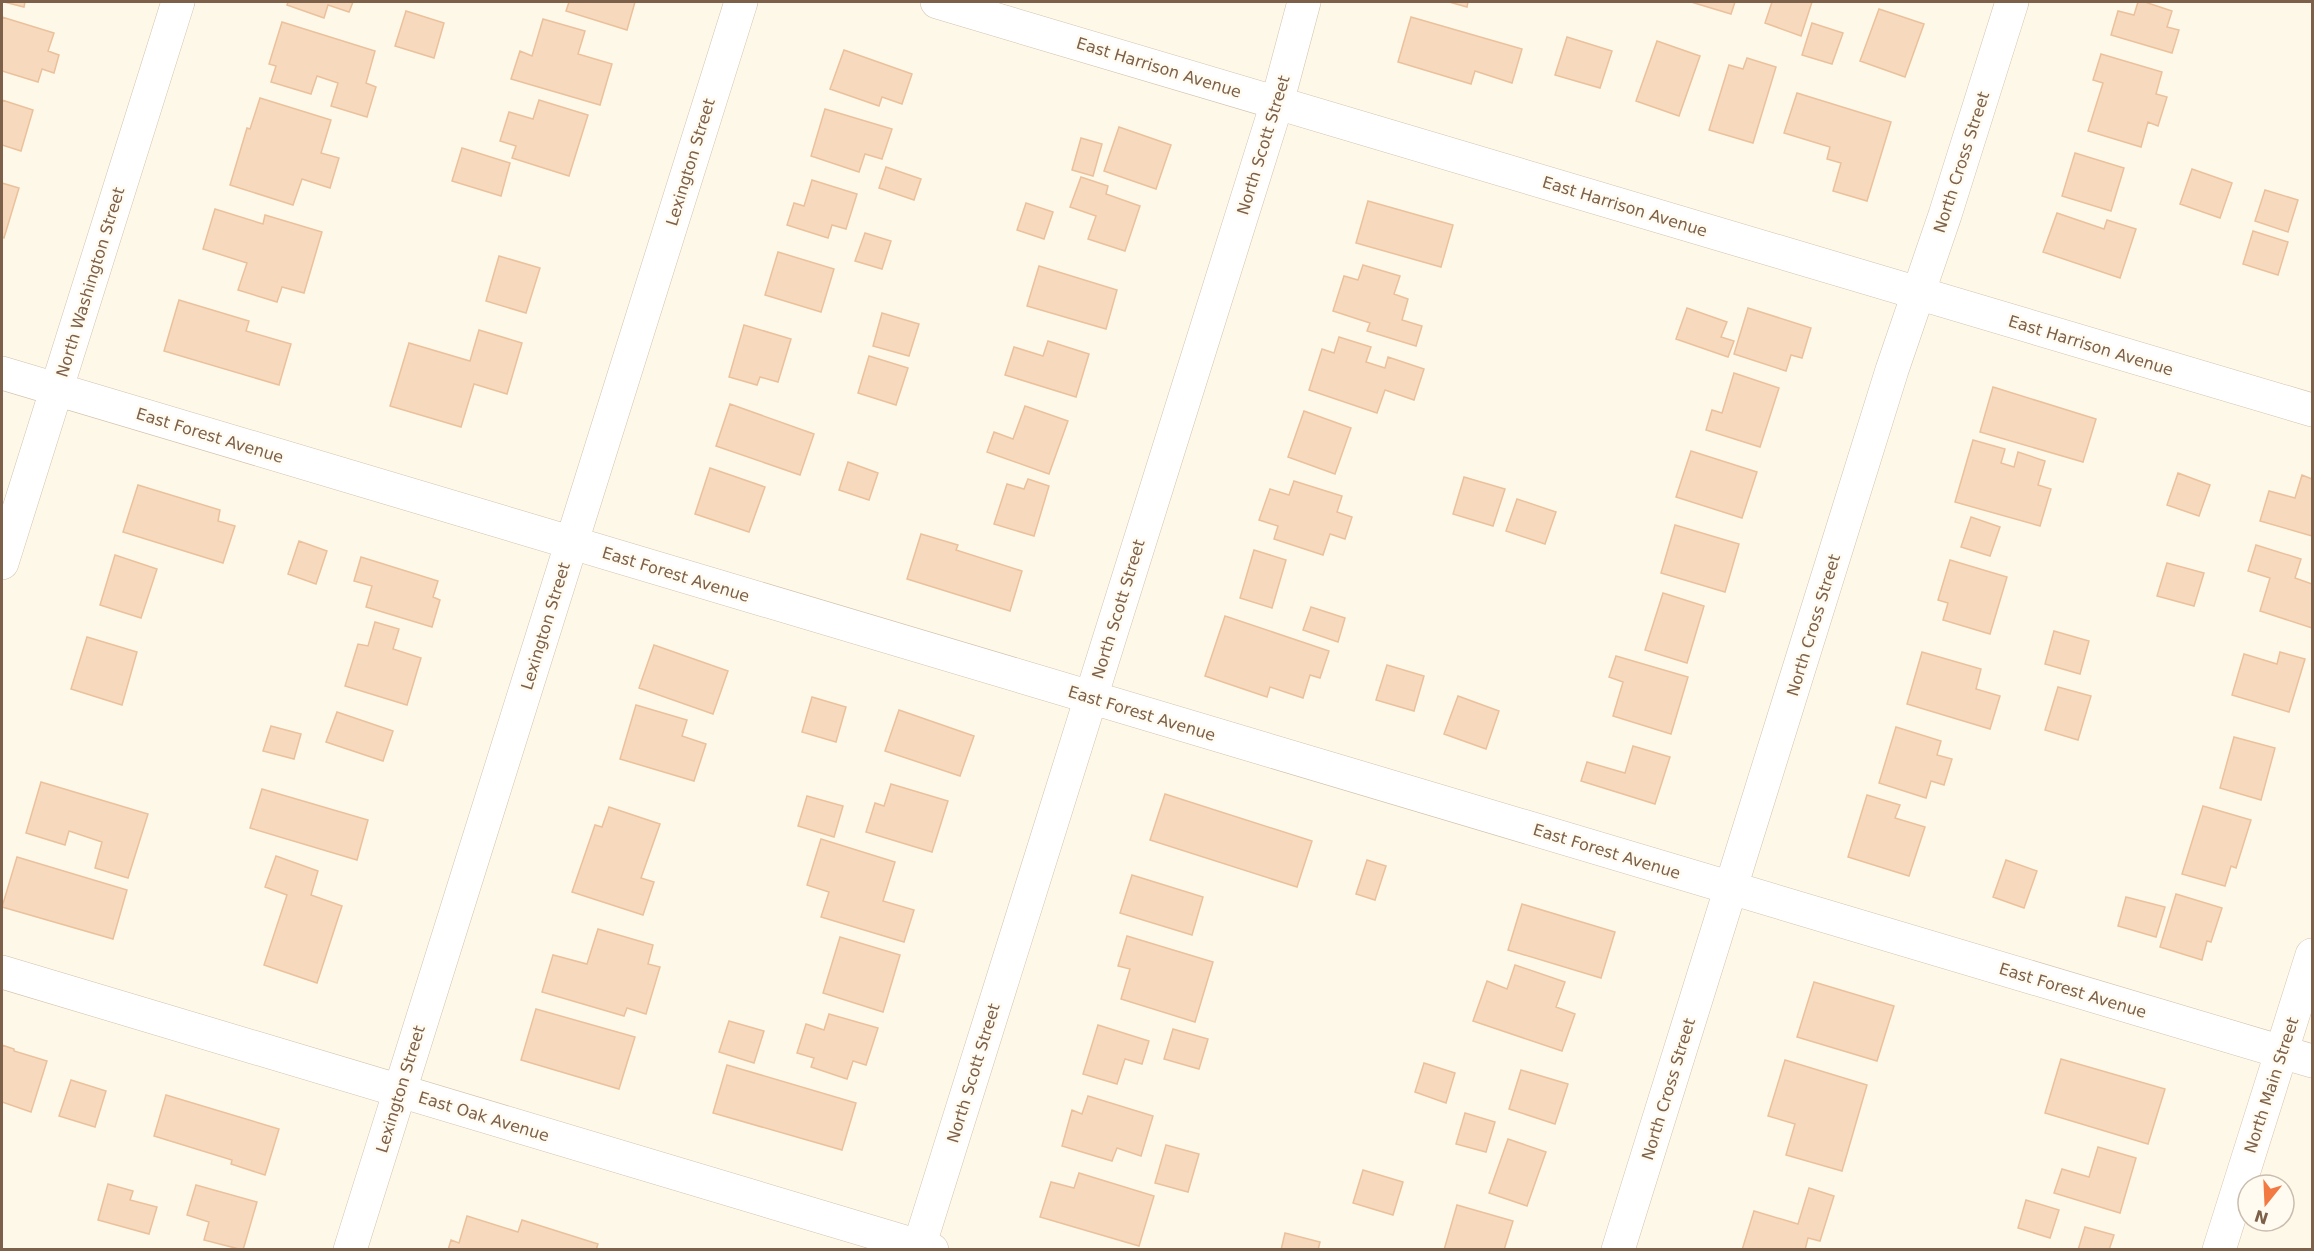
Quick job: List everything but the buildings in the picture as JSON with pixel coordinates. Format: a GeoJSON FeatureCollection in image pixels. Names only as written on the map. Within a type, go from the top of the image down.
{"type":"FeatureCollection","features":[{"type":"Feature","properties":{"kind":"street","name":"North Washington Street"},"geometry":{"type":"LineString","coordinates":[[2,563],[178,2]]}},
{"type":"Feature","properties":{"kind":"street","name":"Lexington Street"},"geometry":{"type":"LineString","coordinates":[[350,1250],[741,2]]}},
{"type":"Feature","properties":{"kind":"street","name":"East Harrison Avenue"},"geometry":{"type":"LineString","coordinates":[[937,2],[2313,411]]}},
{"type":"Feature","properties":{"kind":"street","name":"North Scott Street"},"geometry":{"type":"LineString","coordinates":[[923,1248],[1091,697],[1277,103],[1304,2]]}},
{"type":"Feature","properties":{"kind":"street","name":"North Cross Street"},"geometry":{"type":"LineString","coordinates":[[1618,1250],[1888,381],[2012,2]]}},
{"type":"Feature","properties":{"kind":"street","name":"East Forest Avenue"},"geometry":{"type":"LineString","coordinates":[[2,373],[2313,1061]]}},
{"type":"Feature","properties":{"kind":"street","name":"North Main Street"},"geometry":{"type":"LineString","coordinates":[[2219,1250],[2313,955]]}},
{"type":"Feature","properties":{"kind":"street","name":"East Oak Avenue"},"geometry":{"type":"LineString","coordinates":[[2,972],[923,1248]]}}]}
